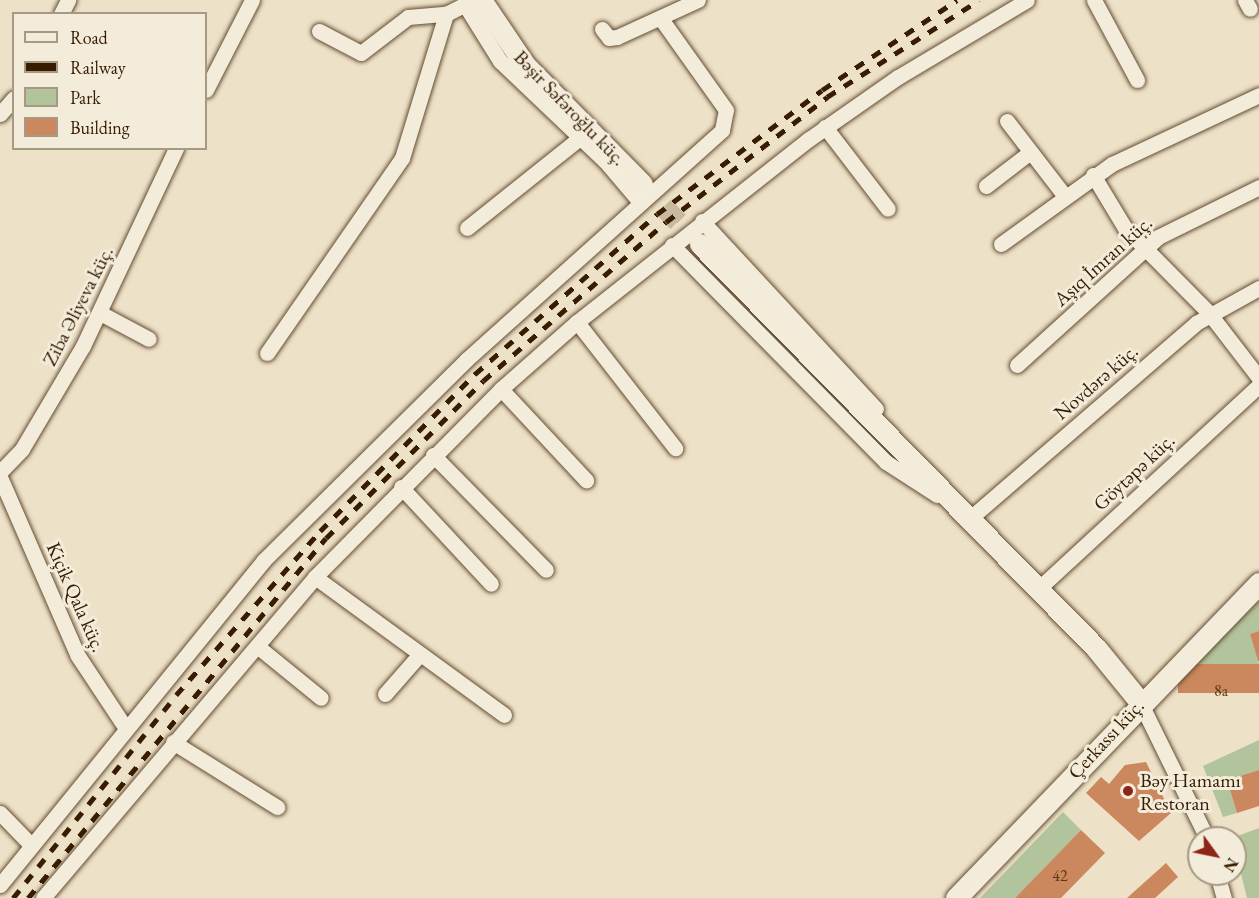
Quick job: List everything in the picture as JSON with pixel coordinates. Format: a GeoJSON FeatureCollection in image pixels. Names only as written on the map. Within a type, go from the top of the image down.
{"type":"FeatureCollection","features":[{"type":"Feature","properties":{"kind":"street"},"geometry":{"type":"LineString","coordinates":[[207,88],[252,0]]}},
{"type":"Feature","properties":{"kind":"street"},"geometry":{"type":"LineString","coordinates":[[602,29],[609,38],[618,37],[698,0]]}},
{"type":"Feature","properties":{"kind":"street"},"geometry":{"type":"LineString","coordinates":[[43,898],[173,742],[315,578],[433,454],[501,389],[577,322],[672,245],[702,221],[748,191],[825,127],[1028,0]]}},
{"type":"Feature","properties":{"kind":"street"},"geometry":{"type":"LineString","coordinates":[[1094,0],[1137,80]]}},
{"type":"Feature","properties":{"kind":"street"},"geometry":{"type":"LineString","coordinates":[[319,31],[361,53],[408,17],[446,14],[473,2],[501,61],[641,193]]}},
{"type":"Feature","properties":{"kind":"street","name":"Bəşir Səfəroğlu küç."},"geometry":{"type":"LineString","coordinates":[[473,2],[525,65],[641,193]]}},
{"type":"Feature","properties":{"kind":"street"},"geometry":{"type":"LineString","coordinates":[[267,353],[402,158],[446,14]]}},
{"type":"Feature","properties":{"kind":"street"},"geometry":{"type":"LineString","coordinates":[[0,885],[125,727],[280,543],[466,360],[641,193],[714,139],[726,120],[712,85],[661,19]]}},
{"type":"Feature","properties":{"kind":"street"},"geometry":{"type":"LineString","coordinates":[[1001,244],[1093,175],[1259,95]]}},
{"type":"Feature","properties":{"kind":"street"},"geometry":{"type":"LineString","coordinates":[[0,114],[12,100]]}},
{"type":"Feature","properties":{"kind":"street"},"geometry":{"type":"LineString","coordinates":[[1007,121],[1029,153],[1064,195]]}},
{"type":"Feature","properties":{"kind":"street"},"geometry":{"type":"LineString","coordinates":[[825,127],[888,209]]}},
{"type":"Feature","properties":{"kind":"street"},"geometry":{"type":"LineString","coordinates":[[467,228],[581,137]]}},
{"type":"Feature","properties":{"kind":"street","name":"Ziba Əliyeva küç."},"geometry":{"type":"LineString","coordinates":[[0,475],[33,432],[100,313],[175,150]]}},
{"type":"Feature","properties":{"kind":"street"},"geometry":{"type":"LineString","coordinates":[[986,186],[1029,153]]}},
{"type":"Feature","properties":{"kind":"street"},"geometry":{"type":"LineString","coordinates":[[1093,175],[1143,248],[1209,313],[1259,378]]}},
{"type":"Feature","properties":{"kind":"street","name":"Aşıq İmran küç."},"geometry":{"type":"LineString","coordinates":[[1017,365],[1143,248],[1259,187]]}},
{"type":"Feature","properties":{"kind":"street"},"geometry":{"type":"LineString","coordinates":[[702,221],[906,442],[948,501]]}},
{"type":"Feature","properties":{"kind":"street"},"geometry":{"type":"LineString","coordinates":[[700,244],[948,501],[1110,663],[1140,702],[1201,826]]}},
{"type":"Feature","properties":{"kind":"street"},"geometry":{"type":"LineString","coordinates":[[672,245],[885,462],[948,501]]}},
{"type":"Feature","properties":{"kind":"street","name":"Novdərə küç."},"geometry":{"type":"LineString","coordinates":[[968,520],[1209,313],[1259,288]]}},
{"type":"Feature","properties":{"kind":"street"},"geometry":{"type":"LineString","coordinates":[[100,313],[149,339]]}},
{"type":"Feature","properties":{"kind":"street"},"geometry":{"type":"LineString","coordinates":[[577,322],[675,448]]}},
{"type":"Feature","properties":{"kind":"street","name":"Göytəpə küç."},"geometry":{"type":"LineString","coordinates":[[1037,590],[1259,385]]}},
{"type":"Feature","properties":{"kind":"street"},"geometry":{"type":"LineString","coordinates":[[501,389],[586,480]]}},
{"type":"Feature","properties":{"kind":"street"},"geometry":{"type":"LineString","coordinates":[[433,454],[546,570]]}},
{"type":"Feature","properties":{"kind":"street","name":"Kiçik Qala küç."},"geometry":{"type":"LineString","coordinates":[[0,475],[78,656],[125,727]]}},
{"type":"Feature","properties":{"kind":"street"},"geometry":{"type":"LineString","coordinates":[[401,487],[491,584]]}},
{"type":"Feature","properties":{"kind":"street"},"geometry":{"type":"LineString","coordinates":[[315,578],[504,715]]}},
{"type":"Feature","properties":{"kind":"street","name":"Çerkassı küç."},"geometry":{"type":"LineString","coordinates":[[956,898],[1140,702],[1259,583]]}},
{"type":"Feature","properties":{"kind":"street"},"geometry":{"type":"LineString","coordinates":[[256,646],[321,698]]}},
{"type":"Feature","properties":{"kind":"street"},"geometry":{"type":"LineString","coordinates":[[385,694],[420,654]]}},
{"type":"Feature","properties":{"kind":"street"},"geometry":{"type":"LineString","coordinates":[[173,742],[277,807]]}},
{"type":"Feature","properties":{"kind":"street"},"geometry":{"type":"LineString","coordinates":[[0,813],[31,845]]}},
{"type":"Feature","properties":{"kind":"green space"},"geometry":{"type":"Polygon","coordinates":[[[1259,601],[1259,631],[1250,634],[1259,664],[1182,688],[1177,682],[1259,601]]]}},
{"type":"Feature","properties":{"kind":"green space"},"geometry":{"type":"Polygon","coordinates":[[[1259,740],[1259,770],[1227,780],[1237,813],[1223,817],[1203,766],[1259,740]]]}},
{"type":"Feature","properties":{"kind":"green space"},"geometry":{"type":"Polygon","coordinates":[[[1063,812],[1081,830],[1015,898],[980,898],[1063,812]]]}},
{"type":"Feature","properties":{"kind":"green space"},"geometry":{"type":"Polygon","coordinates":[[[1259,828],[1259,898],[1247,898],[1244,886],[1247,886],[1247,832],[1259,828]]]}},
{"type":"Feature","properties":{"kind":"building"},"geometry":{"type":"Polygon","coordinates":[[[1259,631],[1259,661],[1258,661],[1250,634],[1259,631]]]}},
{"type":"Feature","properties":{"kind":"building"},"geometry":{"type":"Polygon","coordinates":[[[1178,664],[1259,664],[1259,693],[1178,693],[1178,664]]]}},
{"type":"Feature","properties":{"kind":"building"},"geometry":{"type":"Polygon","coordinates":[[[1146,762],[1171,813],[1139,841],[1086,793],[1101,777],[1109,784],[1125,765],[1146,762]]]}},
{"type":"Feature","properties":{"kind":"building"},"geometry":{"type":"Polygon","coordinates":[[[1259,770],[1259,806],[1237,813],[1227,780],[1259,770]]]}},
{"type":"Feature","properties":{"kind":"building"},"geometry":{"type":"Polygon","coordinates":[[[1081,830],[1105,853],[1061,898],[1015,898],[1081,830]]]}},
{"type":"Feature","properties":{"kind":"building"},"geometry":{"type":"Polygon","coordinates":[[[1166,863],[1178,877],[1155,898],[1127,898],[1166,863]]]}},
{"type":"Feature","properties":{"kind":"tunnel"},"geometry":{"type":"LineString","coordinates":[[642,184],[700,244]]}},
{"type":"Feature","properties":{"kind":"railway"},"geometry":{"type":"LineString","coordinates":[[13,898],[176,695],[320,531],[475,374],[657,214],[822,90],[957,0]]}},
{"type":"Feature","properties":{"kind":"railway"},"geometry":{"type":"LineString","coordinates":[[28,898],[326,538],[483,381],[666,222],[827,97],[979,0]]}},
{"type":"Feature","properties":{"kind":"place","name":"Bәy Hamamı Restoran"},"geometry":{"type":"Point","coordinates":[1128,791]}}]}
